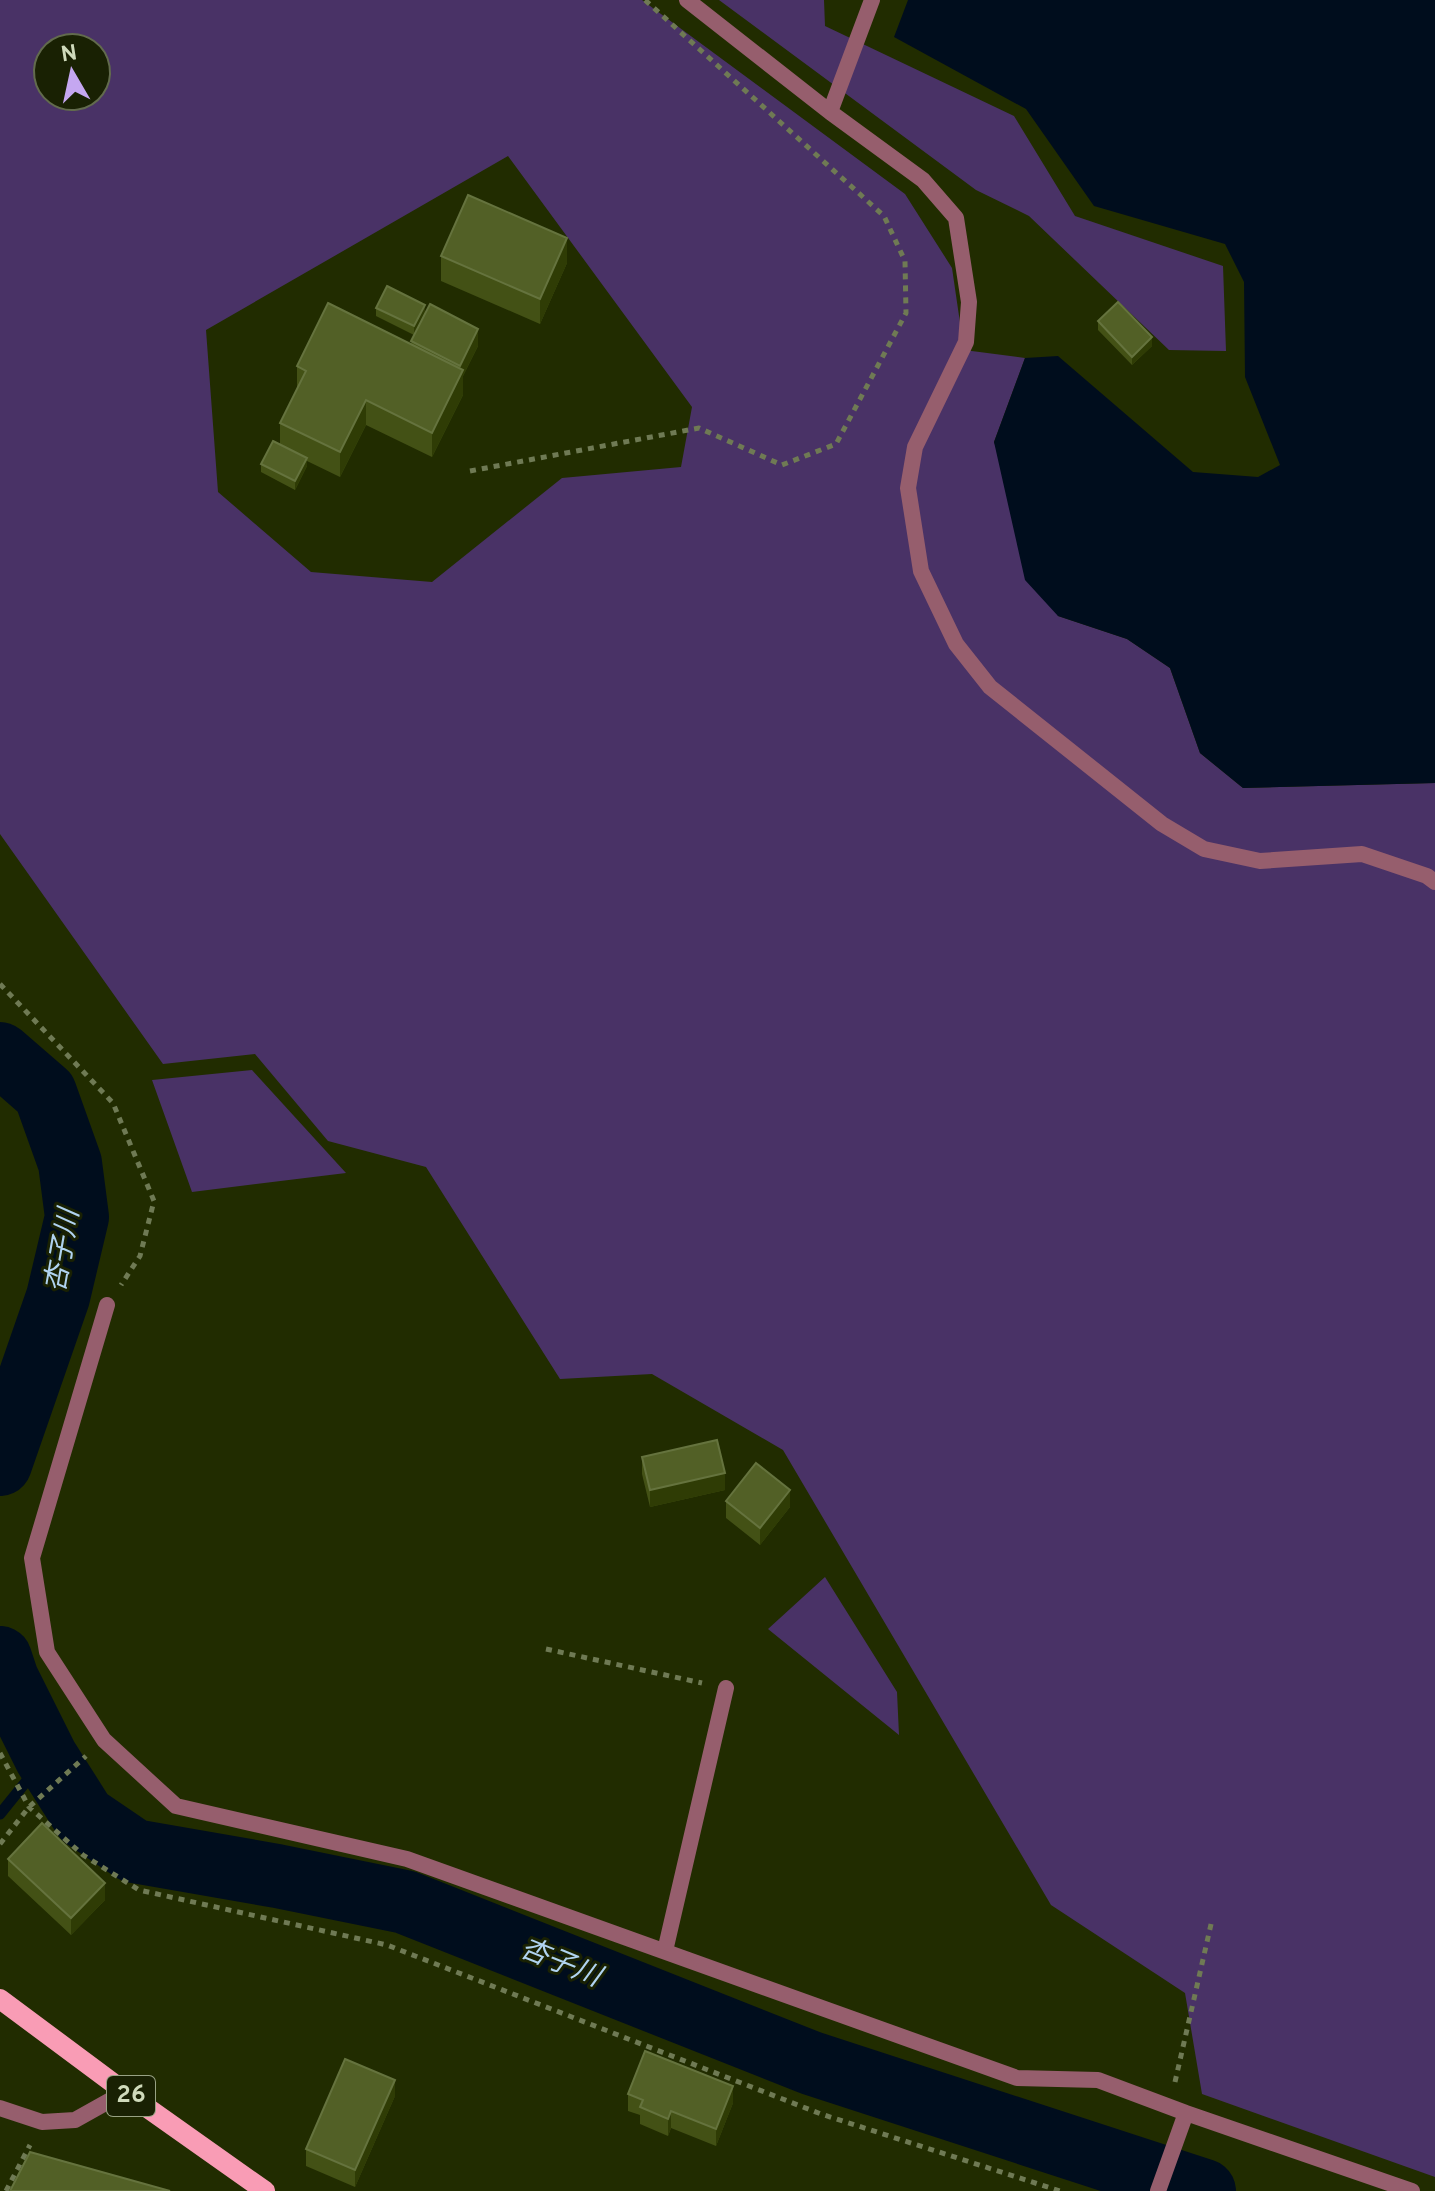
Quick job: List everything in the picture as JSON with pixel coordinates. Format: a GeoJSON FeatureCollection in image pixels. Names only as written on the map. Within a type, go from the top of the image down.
{"type":"FeatureCollection","features":[{"type":"Feature","properties":{"kind":"main road","name":"26"},"geometry":{"type":"LineString","coordinates":[[0,1999],[265,2191]]}},
{"type":"Feature","properties":{"kind":"street"},"geometry":{"type":"LineString","coordinates":[[687,0],[923,180],[956,218],[969,302],[966,342],[915,447],[908,488],[921,571],[956,644],[990,687],[1162,824],[1204,849],[1260,861],[1362,854],[1427,876],[1435,882]]}},
{"type":"Feature","properties":{"kind":"street"},"geometry":{"type":"LineString","coordinates":[[830,112],[872,0]]}},
{"type":"Feature","properties":{"kind":"street"},"geometry":{"type":"LineString","coordinates":[[107,1305],[32,1558],[47,1652],[104,1740],[176,1806],[407,1859],[1017,2078],[1098,2080],[1412,2191]]}},
{"type":"Feature","properties":{"kind":"street"},"geometry":{"type":"LineString","coordinates":[[665,1951],[726,1688]]}},
{"type":"Feature","properties":{"kind":"street"},"geometry":{"type":"LineString","coordinates":[[0,2108],[42,2122],[75,2120],[125,2092]]}},
{"type":"Feature","properties":{"kind":"street"},"geometry":{"type":"LineString","coordinates":[[1158,2191],[1186,2113]]}},
{"type":"Feature","properties":{"kind":"path"},"geometry":{"type":"LineString","coordinates":[[470,471],[699,428],[782,465],[836,444],[906,313],[905,261],[884,216],[645,0]]}},
{"type":"Feature","properties":{"kind":"path"},"geometry":{"type":"LineString","coordinates":[[0,984],[113,1103],[154,1201],[140,1256],[107,1305]]}},
{"type":"Feature","properties":{"kind":"path"},"geometry":{"type":"LineString","coordinates":[[546,1649],[726,1688]]}},
{"type":"Feature","properties":{"kind":"path"},"geometry":{"type":"LineString","coordinates":[[0,1844],[29,1807],[104,1740]]}},
{"type":"Feature","properties":{"kind":"path"},"geometry":{"type":"LineString","coordinates":[[0,1753],[29,1807],[83,1855],[139,1890],[387,1945],[821,2114],[1060,2191]]}},
{"type":"Feature","properties":{"kind":"path"},"geometry":{"type":"LineString","coordinates":[[1169,2107],[1212,1920]]}},
{"type":"Feature","properties":{"kind":"path"},"geometry":{"type":"LineString","coordinates":[[6,2191],[42,2122]]}},
{"type":"Feature","properties":{"kind":"shaded area"},"geometry":{"type":"Polygon","coordinates":[[[0,0],[642,0],[905,194],[952,268],[964,350],[1025,358],[994,442],[1058,616],[1127,639],[1170,668],[1200,753],[1243,788],[1435,783],[1435,2177],[1202,2094],[1185,1993],[1051,1905],[783,1450],[652,1374],[560,1379],[426,1167],[328,1141],[255,1054],[163,1064],[0,834],[0,0]],[[508,156],[206,330],[218,492],[311,572],[432,582],[562,478],[681,467],[692,407],[508,156]]]}},
{"type":"Feature","properties":{"kind":"shaded area"},"geometry":{"type":"Polygon","coordinates":[[[719,0],[824,0],[825,26],[1014,116],[1075,216],[1223,266],[1226,351],[1169,350],[1029,216],[976,190],[719,0]]]}},
{"type":"Feature","properties":{"kind":"shaded area"},"geometry":{"type":"Polygon","coordinates":[[[252,1070],[346,1173],[192,1192],[152,1080],[252,1070]]]}},
{"type":"Feature","properties":{"kind":"shaded area"},"geometry":{"type":"Polygon","coordinates":[[[825,1577],[897,1692],[899,1735],[768,1629],[825,1577]]]}},
{"type":"Feature","properties":{"kind":"water"},"geometry":{"type":"Polygon","coordinates":[[[908,0],[1435,0],[1435,783],[1243,788],[1200,753],[1170,668],[1127,639],[1058,616],[1025,580],[994,442],[1025,358],[1058,356],[1193,472],[1258,477],[1280,465],[1245,377],[1244,282],[1225,244],[1094,206],[1026,109],[894,37],[908,0]]]}},
{"type":"Feature","properties":{"kind":"building"},"geometry":{"type":"Polygon","coordinates":[[[468,195],[567,238],[540,299],[441,256],[468,195]]]}},
{"type":"Feature","properties":{"kind":"building"},"geometry":{"type":"Polygon","coordinates":[[[387,286],[425,305],[414,326],[376,308],[387,286]]]}},
{"type":"Feature","properties":{"kind":"building"},"geometry":{"type":"Polygon","coordinates":[[[1118,302],[1152,337],[1132,357],[1098,321],[1118,302]]]}},
{"type":"Feature","properties":{"kind":"building"},"geometry":{"type":"Polygon","coordinates":[[[328,303],[463,370],[432,433],[366,400],[340,452],[280,423],[306,371],[297,366],[328,303]]]}},
{"type":"Feature","properties":{"kind":"building"},"geometry":{"type":"Polygon","coordinates":[[[430,304],[478,329],[460,366],[411,341],[430,304]]]}},
{"type":"Feature","properties":{"kind":"building"},"geometry":{"type":"Polygon","coordinates":[[[273,441],[307,458],[295,481],[261,464],[273,441]]]}},
{"type":"Feature","properties":{"kind":"building"},"geometry":{"type":"Polygon","coordinates":[[[717,1440],[725,1473],[650,1490],[642,1457],[717,1440]]]}},
{"type":"Feature","properties":{"kind":"building"},"geometry":{"type":"Polygon","coordinates":[[[756,1463],[790,1490],[760,1528],[726,1501],[756,1463]]]}},
{"type":"Feature","properties":{"kind":"building"},"geometry":{"type":"Polygon","coordinates":[[[42,1823],[105,1883],[71,1918],[8,1859],[42,1823]]]}},
{"type":"Feature","properties":{"kind":"building"},"geometry":{"type":"Polygon","coordinates":[[[645,2051],[733,2086],[716,2129],[671,2111],[668,2119],[640,2107],[643,2100],[628,2094],[645,2051]]]}},
{"type":"Feature","properties":{"kind":"building"},"geometry":{"type":"Polygon","coordinates":[[[345,2059],[395,2080],[355,2170],[306,2149],[345,2059]]]}},
{"type":"Feature","properties":{"kind":"building"},"geometry":{"type":"Polygon","coordinates":[[[30,2152],[170,2191],[10,2191],[30,2152]]]}},
{"type":"Feature","properties":{"kind":"waterway","name":"杏子川"},"geometry":{"type":"LineString","coordinates":[[0,1054],[45,1093],[70,1163],[77,1217],[58,1297],[0,1464]]}},
{"type":"Feature","properties":{"kind":"waterway","name":"杏子川"},"geometry":{"type":"LineString","coordinates":[[0,1658],[7,1679],[46,1757],[84,1817],[134,1851],[405,1902],[811,2063],[1204,2191]]}},
{"type":"Feature","properties":{"kind":"waterway"},"geometry":{"type":"LineString","coordinates":[[0,1814],[46,1757]]}}]}
